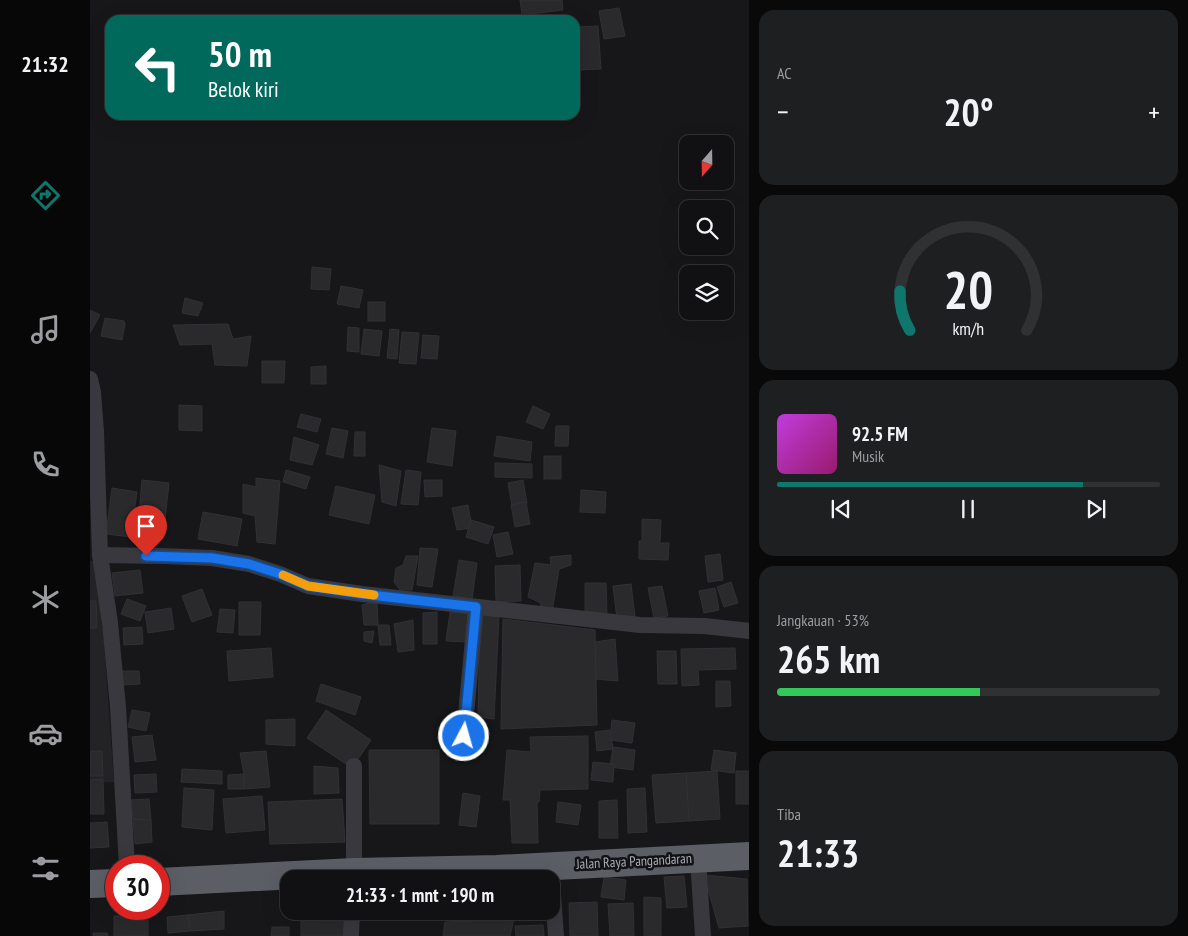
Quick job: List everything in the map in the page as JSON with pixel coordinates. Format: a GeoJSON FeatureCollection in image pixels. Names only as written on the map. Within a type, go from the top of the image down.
{"type":"FeatureCollection","features":[{"type":"Feature","properties":{"kind":"highway","name":"Jalan Raya Pangandaran"},"geometry":{"type":"LineString","coordinates":[[477,870],[749,856]]}},
{"type":"Feature","properties":{"kind":"highway","name":"Jalan Raya Pangandaran"},"geometry":{"type":"LineString","coordinates":[[170,882],[280,878]]}},
{"type":"Feature","properties":{"kind":"highway"},"geometry":{"type":"LineString","coordinates":[[90,884],[105,884]]}},
{"type":"Feature","properties":{"kind":"street"},"geometry":{"type":"LineString","coordinates":[[90,379],[96,431],[100,555],[110,623],[117,698],[126,855]]}},
{"type":"Feature","properties":{"kind":"street"},"geometry":{"type":"LineString","coordinates":[[100,555],[212,558],[249,564],[308,586],[362,594],[640,625],[704,626],[749,631]]}},
{"type":"Feature","properties":{"kind":"street"},"geometry":{"type":"LineString","coordinates":[[464,736],[476,607]]}},
{"type":"Feature","properties":{"kind":"street"},"geometry":{"type":"LineString","coordinates":[[354,766],[354,870]]}},
{"type":"Feature","properties":{"kind":"street"},"geometry":{"type":"LineString","coordinates":[[698,858],[703,936]]}},
{"type":"Feature","properties":{"kind":"street"},"geometry":{"type":"LineString","coordinates":[[551,866],[556,936]]}},
{"type":"Feature","properties":{"kind":"street"},"geometry":{"type":"LineString","coordinates":[[351,936],[352,920]]}},
{"type":"Feature","properties":{"kind":"shaded area"},"geometry":{"type":"Polygon","coordinates":[[[90,561],[96,561],[114,782],[90,783],[90,776],[102,776],[90,751],[90,628],[97,627],[96,601],[90,601],[90,561]]]}},
{"type":"Feature","properties":{"kind":"building"},"geometry":{"type":"Polygon","coordinates":[[[520,0],[562,0],[563,10],[522,15],[520,0]]]}},
{"type":"Feature","properties":{"kind":"building"},"geometry":{"type":"Polygon","coordinates":[[[619,8],[625,36],[604,39],[599,11],[619,8]]]}},
{"type":"Feature","properties":{"kind":"building"},"geometry":{"type":"Polygon","coordinates":[[[598,26],[601,69],[580,70],[580,27],[598,26]]]}},
{"type":"Feature","properties":{"kind":"building"},"geometry":{"type":"Polygon","coordinates":[[[312,267],[331,269],[329,290],[311,289],[312,267]]]}},
{"type":"Feature","properties":{"kind":"building"},"geometry":{"type":"Polygon","coordinates":[[[341,286],[363,290],[359,308],[337,304],[341,286]]]}},
{"type":"Feature","properties":{"kind":"building"},"geometry":{"type":"Polygon","coordinates":[[[185,298],[203,303],[198,316],[182,313],[185,298]]]}},
{"type":"Feature","properties":{"kind":"building"},"geometry":{"type":"Polygon","coordinates":[[[368,302],[385,302],[385,321],[368,321],[368,302]]]}},
{"type":"Feature","properties":{"kind":"building"},"geometry":{"type":"Polygon","coordinates":[[[90,310],[100,315],[90,333],[90,310]]]}},
{"type":"Feature","properties":{"kind":"building"},"geometry":{"type":"Polygon","coordinates":[[[105,318],[124,321],[122,340],[101,336],[105,318]]]}},
{"type":"Feature","properties":{"kind":"building"},"geometry":{"type":"Polygon","coordinates":[[[228,324],[233,339],[251,336],[247,366],[215,365],[212,344],[180,345],[173,325],[228,324]]]}},
{"type":"Feature","properties":{"kind":"building"},"geometry":{"type":"Polygon","coordinates":[[[348,327],[359,328],[359,352],[347,351],[348,327]]]}},
{"type":"Feature","properties":{"kind":"building"},"geometry":{"type":"Polygon","coordinates":[[[364,329],[382,331],[379,356],[361,354],[364,329]]]}},
{"type":"Feature","properties":{"kind":"building"},"geometry":{"type":"Polygon","coordinates":[[[390,329],[399,330],[397,359],[387,358],[390,329]]]}},
{"type":"Feature","properties":{"kind":"building"},"geometry":{"type":"Polygon","coordinates":[[[402,332],[419,333],[416,364],[399,363],[402,332]]]}},
{"type":"Feature","properties":{"kind":"building"},"geometry":{"type":"Polygon","coordinates":[[[423,335],[439,336],[437,359],[421,358],[423,335]]]}},
{"type":"Feature","properties":{"kind":"building"},"geometry":{"type":"Polygon","coordinates":[[[262,361],[285,361],[284,383],[262,383],[262,361]]]}},
{"type":"Feature","properties":{"kind":"building"},"geometry":{"type":"Polygon","coordinates":[[[326,366],[326,384],[311,384],[311,367],[326,366]]]}},
{"type":"Feature","properties":{"kind":"building"},"geometry":{"type":"Polygon","coordinates":[[[179,405],[202,406],[202,431],[179,430],[179,405]]]}},
{"type":"Feature","properties":{"kind":"building"},"geometry":{"type":"Polygon","coordinates":[[[533,406],[550,414],[543,429],[526,422],[533,406]]]}},
{"type":"Feature","properties":{"kind":"building"},"geometry":{"type":"Polygon","coordinates":[[[301,414],[321,419],[317,432],[297,427],[301,414]]]}},
{"type":"Feature","properties":{"kind":"building"},"geometry":{"type":"Polygon","coordinates":[[[556,426],[569,426],[568,446],[555,446],[556,426]]]}},
{"type":"Feature","properties":{"kind":"building"},"geometry":{"type":"Polygon","coordinates":[[[332,428],[348,431],[343,458],[326,454],[332,428]]]}},
{"type":"Feature","properties":{"kind":"building"},"geometry":{"type":"Polygon","coordinates":[[[432,428],[456,431],[452,466],[427,462],[432,428]]]}},
{"type":"Feature","properties":{"kind":"building"},"geometry":{"type":"Polygon","coordinates":[[[355,432],[365,432],[365,456],[354,456],[355,432]]]}},
{"type":"Feature","properties":{"kind":"building"},"geometry":{"type":"Polygon","coordinates":[[[497,436],[532,442],[530,461],[494,456],[497,436]]]}},
{"type":"Feature","properties":{"kind":"building"},"geometry":{"type":"Polygon","coordinates":[[[294,437],[319,445],[312,465],[290,460],[294,437]]]}},
{"type":"Feature","properties":{"kind":"building"},"geometry":{"type":"Polygon","coordinates":[[[544,456],[561,456],[561,479],[544,479],[544,456]]]}},
{"type":"Feature","properties":{"kind":"building"},"geometry":{"type":"Polygon","coordinates":[[[495,463],[532,464],[532,478],[495,477],[495,463]]]}},
{"type":"Feature","properties":{"kind":"building"},"geometry":{"type":"Polygon","coordinates":[[[379,465],[401,471],[396,506],[382,502],[379,465]]]}},
{"type":"Feature","properties":{"kind":"building"},"geometry":{"type":"Polygon","coordinates":[[[286,470],[310,477],[306,489],[283,482],[286,470]]]}},
{"type":"Feature","properties":{"kind":"building"},"geometry":{"type":"Polygon","coordinates":[[[406,470],[421,472],[418,505],[401,504],[406,470]]]}},
{"type":"Feature","properties":{"kind":"building"},"geometry":{"type":"Polygon","coordinates":[[[256,478],[280,481],[275,544],[257,542],[255,516],[243,513],[243,484],[256,487],[256,478]]]}},
{"type":"Feature","properties":{"kind":"building"},"geometry":{"type":"Polygon","coordinates":[[[142,480],[169,483],[163,538],[137,535],[142,480]]]}},
{"type":"Feature","properties":{"kind":"building"},"geometry":{"type":"Polygon","coordinates":[[[424,480],[442,480],[442,496],[425,497],[424,480]]]}},
{"type":"Feature","properties":{"kind":"building"},"geometry":{"type":"Polygon","coordinates":[[[523,480],[527,503],[512,506],[508,483],[523,480]]]}},
{"type":"Feature","properties":{"kind":"building"},"geometry":{"type":"Polygon","coordinates":[[[336,486],[375,495],[369,524],[329,515],[336,486]]]}},
{"type":"Feature","properties":{"kind":"building"},"geometry":{"type":"Polygon","coordinates":[[[112,488],[137,492],[131,537],[106,534],[112,488]]]}},
{"type":"Feature","properties":{"kind":"building"},"geometry":{"type":"Polygon","coordinates":[[[581,490],[606,492],[605,513],[580,512],[581,490]]]}},
{"type":"Feature","properties":{"kind":"building"},"geometry":{"type":"Polygon","coordinates":[[[526,502],[530,524],[515,527],[511,505],[526,502]]]}},
{"type":"Feature","properties":{"kind":"building"},"geometry":{"type":"Polygon","coordinates":[[[468,505],[472,528],[457,530],[452,508],[468,505]]]}},
{"type":"Feature","properties":{"kind":"building"},"geometry":{"type":"Polygon","coordinates":[[[203,512],[242,519],[237,546],[198,539],[203,512]]]}},
{"type":"Feature","properties":{"kind":"building"},"geometry":{"type":"Polygon","coordinates":[[[642,519],[661,520],[660,543],[669,543],[668,560],[639,559],[639,541],[642,541],[642,519]]]}},
{"type":"Feature","properties":{"kind":"building"},"geometry":{"type":"Polygon","coordinates":[[[471,520],[494,527],[488,544],[466,537],[471,520]]]}},
{"type":"Feature","properties":{"kind":"building"},"geometry":{"type":"Polygon","coordinates":[[[508,532],[513,554],[497,557],[493,535],[508,532]]]}},
{"type":"Feature","properties":{"kind":"building"},"geometry":{"type":"Polygon","coordinates":[[[420,548],[438,549],[432,587],[417,585],[420,548]]]}},
{"type":"Feature","properties":{"kind":"building"},"geometry":{"type":"Polygon","coordinates":[[[720,554],[723,580],[708,582],[705,556],[720,554]]]}},
{"type":"Feature","properties":{"kind":"building"},"geometry":{"type":"Polygon","coordinates":[[[571,555],[571,565],[559,569],[552,612],[540,609],[541,603],[528,597],[535,563],[551,565],[550,557],[571,555]]]}},
{"type":"Feature","properties":{"kind":"building"},"geometry":{"type":"Polygon","coordinates":[[[406,556],[418,556],[412,590],[400,590],[394,582],[396,568],[403,565],[406,556]]]}},
{"type":"Feature","properties":{"kind":"building"},"geometry":{"type":"Polygon","coordinates":[[[459,560],[477,563],[472,599],[453,596],[459,560]]]}},
{"type":"Feature","properties":{"kind":"building"},"geometry":{"type":"Polygon","coordinates":[[[520,565],[521,601],[496,602],[495,566],[520,565]]]}},
{"type":"Feature","properties":{"kind":"building"},"geometry":{"type":"Polygon","coordinates":[[[140,570],[143,593],[115,596],[112,573],[140,570]]]}},
{"type":"Feature","properties":{"kind":"building"},"geometry":{"type":"Polygon","coordinates":[[[731,582],[738,603],[724,607],[717,587],[731,582]]]}},
{"type":"Feature","properties":{"kind":"building"},"geometry":{"type":"Polygon","coordinates":[[[585,583],[606,583],[607,615],[585,615],[585,583]]]}},
{"type":"Feature","properties":{"kind":"building"},"geometry":{"type":"Polygon","coordinates":[[[631,584],[635,617],[617,619],[613,586],[631,584]]]}},
{"type":"Feature","properties":{"kind":"building"},"geometry":{"type":"Polygon","coordinates":[[[662,586],[668,616],[654,618],[648,588],[662,586]]]}},
{"type":"Feature","properties":{"kind":"building"},"geometry":{"type":"Polygon","coordinates":[[[715,588],[719,610],[704,613],[699,591],[715,588]]]}},
{"type":"Feature","properties":{"kind":"building"},"geometry":{"type":"Polygon","coordinates":[[[202,589],[212,615],[192,622],[182,596],[202,589]]]}},
{"type":"Feature","properties":{"kind":"building"},"geometry":{"type":"Polygon","coordinates":[[[127,599],[146,606],[140,621],[121,614],[127,599]]]}},
{"type":"Feature","properties":{"kind":"building"},"geometry":{"type":"Polygon","coordinates":[[[90,601],[96,601],[97,628],[90,628],[90,601]]]}},
{"type":"Feature","properties":{"kind":"building"},"geometry":{"type":"Polygon","coordinates":[[[377,601],[378,625],[364,625],[362,605],[377,601]]]}},
{"type":"Feature","properties":{"kind":"building"},"geometry":{"type":"Polygon","coordinates":[[[239,602],[261,602],[260,635],[239,635],[239,602]]]}},
{"type":"Feature","properties":{"kind":"building"},"geometry":{"type":"Polygon","coordinates":[[[171,608],[174,629],[148,633],[145,612],[171,608]]]}},
{"type":"Feature","properties":{"kind":"building"},"geometry":{"type":"Polygon","coordinates":[[[220,609],[235,610],[233,633],[217,632],[220,609]]]}},
{"type":"Feature","properties":{"kind":"building"},"geometry":{"type":"Polygon","coordinates":[[[437,612],[437,644],[423,644],[423,613],[437,612]]]}},
{"type":"Feature","properties":{"kind":"building"},"geometry":{"type":"Polygon","coordinates":[[[450,612],[471,614],[467,642],[446,641],[450,612]]]}},
{"type":"Feature","properties":{"kind":"building"},"geometry":{"type":"Polygon","coordinates":[[[499,615],[494,719],[478,717],[480,616],[499,615]]]}},
{"type":"Feature","properties":{"kind":"building"},"geometry":{"type":"Polygon","coordinates":[[[503,619],[595,630],[597,725],[501,729],[503,619]]]}},
{"type":"Feature","properties":{"kind":"building"},"geometry":{"type":"Polygon","coordinates":[[[413,620],[414,650],[398,652],[394,624],[413,620]]]}},
{"type":"Feature","properties":{"kind":"building"},"geometry":{"type":"Polygon","coordinates":[[[378,625],[389,625],[391,645],[380,645],[378,625]]]}},
{"type":"Feature","properties":{"kind":"building"},"geometry":{"type":"Polygon","coordinates":[[[142,627],[143,644],[124,645],[123,628],[142,627]]]}},
{"type":"Feature","properties":{"kind":"building"},"geometry":{"type":"Polygon","coordinates":[[[374,631],[372,643],[364,641],[364,632],[374,631]]]}},
{"type":"Feature","properties":{"kind":"building"},"geometry":{"type":"Polygon","coordinates":[[[615,639],[618,681],[596,679],[595,642],[615,639]]]}},
{"type":"Feature","properties":{"kind":"building"},"geometry":{"type":"Polygon","coordinates":[[[271,648],[273,677],[229,681],[227,651],[271,648]]]}},
{"type":"Feature","properties":{"kind":"building"},"geometry":{"type":"Polygon","coordinates":[[[735,648],[736,669],[698,670],[699,685],[682,686],[681,649],[735,648]]]}},
{"type":"Feature","properties":{"kind":"building"},"geometry":{"type":"Polygon","coordinates":[[[657,651],[676,651],[677,684],[658,684],[657,651]]]}},
{"type":"Feature","properties":{"kind":"building"},"geometry":{"type":"Polygon","coordinates":[[[122,671],[139,671],[140,684],[123,685],[122,671]]]}},
{"type":"Feature","properties":{"kind":"building"},"geometry":{"type":"Polygon","coordinates":[[[716,681],[730,681],[731,706],[716,707],[716,681]]]}},
{"type":"Feature","properties":{"kind":"building"},"geometry":{"type":"Polygon","coordinates":[[[321,684],[361,697],[355,715],[316,701],[321,684]]]}},
{"type":"Feature","properties":{"kind":"building"},"geometry":{"type":"Polygon","coordinates":[[[132,710],[150,713],[146,731],[128,727],[132,710]]]}},
{"type":"Feature","properties":{"kind":"building"},"geometry":{"type":"Polygon","coordinates":[[[326,710],[371,740],[352,768],[307,738],[326,710]]]}},
{"type":"Feature","properties":{"kind":"building"},"geometry":{"type":"Polygon","coordinates":[[[295,719],[295,746],[266,744],[266,720],[295,719]]]}},
{"type":"Feature","properties":{"kind":"building"},"geometry":{"type":"Polygon","coordinates":[[[612,720],[635,723],[632,743],[610,740],[612,720]]]}},
{"type":"Feature","properties":{"kind":"building"},"geometry":{"type":"Polygon","coordinates":[[[610,730],[613,749],[597,751],[595,732],[610,730]]]}},
{"type":"Feature","properties":{"kind":"building"},"geometry":{"type":"Polygon","coordinates":[[[152,735],[156,760],[135,762],[132,737],[152,735]]]}},
{"type":"Feature","properties":{"kind":"building"},"geometry":{"type":"Polygon","coordinates":[[[588,736],[588,789],[540,790],[539,802],[537,802],[538,843],[512,843],[510,800],[503,800],[507,750],[531,752],[530,737],[588,736]]]}},
{"type":"Feature","properties":{"kind":"building"},"geometry":{"type":"Polygon","coordinates":[[[613,747],[635,750],[633,770],[610,767],[613,747]]]}},
{"type":"Feature","properties":{"kind":"building"},"geometry":{"type":"Polygon","coordinates":[[[369,750],[439,750],[439,824],[370,824],[369,750]]]}},
{"type":"Feature","properties":{"kind":"building"},"geometry":{"type":"Polygon","coordinates":[[[714,750],[736,753],[734,773],[711,770],[714,750]]]}},
{"type":"Feature","properties":{"kind":"building"},"geometry":{"type":"Polygon","coordinates":[[[90,751],[102,751],[103,776],[90,776],[90,751]]]}},
{"type":"Feature","properties":{"kind":"building"},"geometry":{"type":"Polygon","coordinates":[[[266,751],[270,787],[244,789],[244,774],[240,753],[266,751]]]}},
{"type":"Feature","properties":{"kind":"building"},"geometry":{"type":"Polygon","coordinates":[[[593,762],[614,764],[613,782],[591,780],[593,762]]]}},
{"type":"Feature","properties":{"kind":"building"},"geometry":{"type":"Polygon","coordinates":[[[314,766],[338,768],[339,793],[314,794],[314,766]]]}},
{"type":"Feature","properties":{"kind":"building"},"geometry":{"type":"Polygon","coordinates":[[[182,769],[222,771],[222,784],[181,782],[182,769]]]}},
{"type":"Feature","properties":{"kind":"building"},"geometry":{"type":"Polygon","coordinates":[[[717,771],[720,819],[689,821],[686,773],[717,771]]]}},
{"type":"Feature","properties":{"kind":"building"},"geometry":{"type":"Polygon","coordinates":[[[736,771],[749,771],[749,804],[736,804],[736,771]]]}},
{"type":"Feature","properties":{"kind":"building"},"geometry":{"type":"Polygon","coordinates":[[[686,773],[689,821],[656,823],[652,775],[686,773]]]}},
{"type":"Feature","properties":{"kind":"building"},"geometry":{"type":"Polygon","coordinates":[[[156,774],[157,792],[135,793],[134,775],[156,774]]]}},
{"type":"Feature","properties":{"kind":"building"},"geometry":{"type":"Polygon","coordinates":[[[244,774],[244,789],[228,789],[228,775],[244,774]]]}},
{"type":"Feature","properties":{"kind":"building"},"geometry":{"type":"Polygon","coordinates":[[[103,779],[104,814],[90,814],[90,780],[103,779]]]}},
{"type":"Feature","properties":{"kind":"building"},"geometry":{"type":"Polygon","coordinates":[[[184,788],[214,790],[212,830],[182,827],[184,788]]]}},
{"type":"Feature","properties":{"kind":"building"},"geometry":{"type":"Polygon","coordinates":[[[645,788],[647,832],[628,833],[627,789],[645,788]]]}},
{"type":"Feature","properties":{"kind":"building"},"geometry":{"type":"Polygon","coordinates":[[[463,793],[480,796],[476,827],[459,825],[463,793]]]}},
{"type":"Feature","properties":{"kind":"building"},"geometry":{"type":"Polygon","coordinates":[[[262,796],[265,830],[226,833],[223,799],[262,796]]]}},
{"type":"Feature","properties":{"kind":"building"},"geometry":{"type":"Polygon","coordinates":[[[149,799],[151,820],[133,819],[131,800],[149,799]]]}},
{"type":"Feature","properties":{"kind":"building"},"geometry":{"type":"Polygon","coordinates":[[[342,799],[345,842],[270,844],[268,802],[342,799]]]}},
{"type":"Feature","properties":{"kind":"building"},"geometry":{"type":"Polygon","coordinates":[[[617,800],[618,838],[599,838],[599,801],[617,800]]]}},
{"type":"Feature","properties":{"kind":"building"},"geometry":{"type":"Polygon","coordinates":[[[558,802],[581,805],[578,825],[556,822],[558,802]]]}},
{"type":"Feature","properties":{"kind":"building"},"geometry":{"type":"Polygon","coordinates":[[[133,819],[151,820],[152,842],[135,844],[133,819]]]}},
{"type":"Feature","properties":{"kind":"building"},"geometry":{"type":"Polygon","coordinates":[[[107,822],[109,847],[90,848],[90,823],[107,822]]]}},
{"type":"Feature","properties":{"kind":"building"},"geometry":{"type":"Polygon","coordinates":[[[704,875],[747,879],[748,926],[719,928],[704,875]]]}},
{"type":"Feature","properties":{"kind":"building"},"geometry":{"type":"Polygon","coordinates":[[[684,876],[687,907],[667,908],[664,877],[684,876]]]}},
{"type":"Feature","properties":{"kind":"building"},"geometry":{"type":"Polygon","coordinates":[[[604,877],[626,880],[624,900],[601,897],[604,877]]]}},
{"type":"Feature","properties":{"kind":"building"},"geometry":{"type":"Polygon","coordinates":[[[644,897],[661,898],[661,936],[644,936],[644,897]]]}},
{"type":"Feature","properties":{"kind":"building"},"geometry":{"type":"Polygon","coordinates":[[[597,902],[598,936],[570,936],[569,903],[597,902]]]}},
{"type":"Feature","properties":{"kind":"building"},"geometry":{"type":"Polygon","coordinates":[[[633,903],[634,936],[610,936],[608,904],[633,903]]]}},
{"type":"Feature","properties":{"kind":"building"},"geometry":{"type":"Polygon","coordinates":[[[224,911],[224,929],[190,931],[188,915],[224,911]]]}},
{"type":"Feature","properties":{"kind":"building"},"geometry":{"type":"Polygon","coordinates":[[[188,915],[190,931],[168,933],[167,920],[170,920],[170,917],[188,915]]]}},
{"type":"Feature","properties":{"kind":"building"},"geometry":{"type":"Polygon","coordinates":[[[114,920],[148,920],[148,936],[114,936],[114,920]]]}},
{"type":"Feature","properties":{"kind":"building"},"geometry":{"type":"Polygon","coordinates":[[[301,920],[349,920],[349,936],[301,936],[301,920]]]}},
{"type":"Feature","properties":{"kind":"building"},"geometry":{"type":"Polygon","coordinates":[[[514,920],[510,936],[443,936],[445,922],[514,920]]]}},
{"type":"Feature","properties":{"kind":"building"},"geometry":{"type":"Polygon","coordinates":[[[543,925],[544,936],[516,936],[515,926],[543,925]]]}},
{"type":"Feature","properties":{"kind":"building"},"geometry":{"type":"Polygon","coordinates":[[[272,927],[289,927],[289,936],[271,936],[272,927]]]}},
{"type":"Feature","properties":{"kind":"building"},"geometry":{"type":"Polygon","coordinates":[[[93,933],[107,933],[108,936],[93,936],[93,933]]]}},
{"type":"Feature","properties":{"kind":"slow traffic"},"geometry":{"type":"LineString","coordinates":[[283,575],[308,586],[374,595]]}},
{"type":"Feature","properties":{"kind":"route"},"geometry":{"type":"LineString","coordinates":[[146,556],[212,558],[249,564],[308,586],[476,607],[464,736]]}}]}
